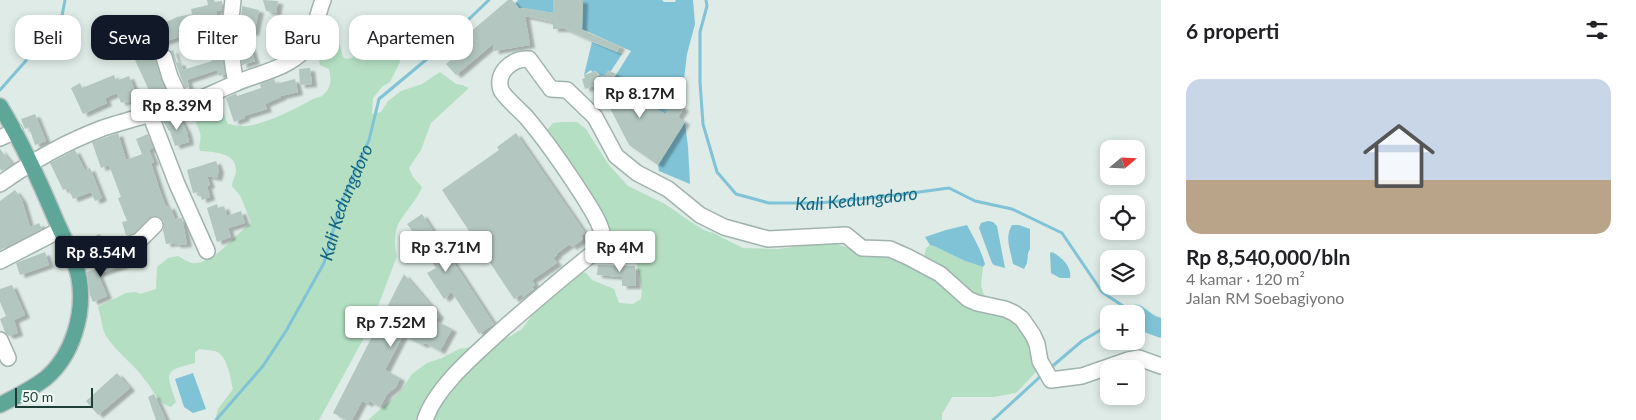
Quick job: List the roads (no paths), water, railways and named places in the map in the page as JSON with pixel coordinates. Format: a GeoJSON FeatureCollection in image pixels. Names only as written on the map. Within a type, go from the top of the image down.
{"type":"FeatureCollection","features":[{"type":"Feature","properties":{"kind":"main road"},"geometry":{"type":"LineString","coordinates":[[0,106],[31,162],[60,230],[79,277],[80,294],[74,336],[58,366],[46,378],[29,390],[0,405]]}},
{"type":"Feature","properties":{"kind":"street"},"geometry":{"type":"LineString","coordinates":[[233,0],[230,42],[236,83]]}},
{"type":"Feature","properties":{"kind":"street"},"geometry":{"type":"LineString","coordinates":[[0,184],[31,162],[74,140],[104,128],[184,105],[272,70],[296,57],[305,49],[323,0]]}},
{"type":"Feature","properties":{"kind":"street"},"geometry":{"type":"LineString","coordinates":[[425,420],[437,397],[467,362],[560,278],[602,245],[603,238],[597,219],[561,160],[527,118],[501,91],[500,77],[506,68],[520,59],[529,59],[551,89],[567,90],[595,117],[616,156],[637,173],[668,189],[700,215],[724,227],[768,239],[846,235],[862,248],[890,250],[908,257],[940,274],[968,299],[977,303],[1005,309],[1022,319],[1028,326],[1037,344],[1040,361],[1051,380],[1082,376],[1139,358],[1161,366]]}},
{"type":"Feature","properties":{"kind":"street"},"geometry":{"type":"LineString","coordinates":[[165,60],[170,77],[184,105]]}},
{"type":"Feature","properties":{"kind":"street"},"geometry":{"type":"LineString","coordinates":[[150,114],[176,184],[207,251]]}},
{"type":"Feature","properties":{"kind":"street"},"geometry":{"type":"LineString","coordinates":[[0,138],[15,131]]}},
{"type":"Feature","properties":{"kind":"street"},"geometry":{"type":"LineString","coordinates":[[74,263],[139,242],[155,225]]}},
{"type":"Feature","properties":{"kind":"street"},"geometry":{"type":"LineString","coordinates":[[0,262],[60,230]]}},
{"type":"Feature","properties":{"kind":"street"},"geometry":{"type":"LineString","coordinates":[[0,340],[8,358]]}},
{"type":"Feature","properties":{"kind":"water"},"geometry":{"type":"Polygon","coordinates":[[[518,0],[553,0],[553,13],[523,8],[518,9],[515,4],[518,0]]]}},
{"type":"Feature","properties":{"kind":"water"},"geometry":{"type":"Polygon","coordinates":[[[583,0],[662,0],[664,2],[675,2],[676,0],[693,0],[695,24],[687,54],[684,79],[681,89],[659,125],[644,108],[631,87],[622,96],[609,91],[609,86],[631,51],[582,29],[583,0]]]}},
{"type":"Feature","properties":{"kind":"water"},"geometry":{"type":"Polygon","coordinates":[[[592,42],[622,54],[611,71],[604,77],[591,70],[584,75],[592,42]]]}},
{"type":"Feature","properties":{"kind":"water"},"geometry":{"type":"Polygon","coordinates":[[[685,122],[690,184],[659,171],[658,165],[685,122]]]}},
{"type":"Feature","properties":{"kind":"water"},"geometry":{"type":"Polygon","coordinates":[[[993,222],[997,226],[1005,268],[992,263],[979,228],[981,223],[993,222]]]}},
{"type":"Feature","properties":{"kind":"water"},"geometry":{"type":"Polygon","coordinates":[[[967,225],[985,264],[983,267],[930,245],[925,237],[967,225]]]}},
{"type":"Feature","properties":{"kind":"water"},"geometry":{"type":"Polygon","coordinates":[[[1012,225],[1019,225],[1030,229],[1030,249],[1024,269],[1013,264],[1008,240],[1012,225]]]}},
{"type":"Feature","properties":{"kind":"water"},"geometry":{"type":"Polygon","coordinates":[[[1052,252],[1066,263],[1070,278],[1060,278],[1051,273],[1050,253],[1052,252]]]}},
{"type":"Feature","properties":{"kind":"water"},"geometry":{"type":"Polygon","coordinates":[[[193,373],[206,409],[193,413],[184,407],[175,379],[193,373]]]}},
{"type":"Feature","properties":{"kind":"waterway"},"geometry":{"type":"LineString","coordinates":[[0,90],[61,21],[65,0]]}},
{"type":"Feature","properties":{"kind":"waterway","name":"Kali Kedungdoro"},"geometry":{"type":"LineString","coordinates":[[216,420],[263,366],[286,331],[324,263],[340,206],[369,140],[379,99],[427,59],[489,0]]}},
{"type":"Feature","properties":{"kind":"waterway","name":"Kali Kedungdoro"},"geometry":{"type":"LineString","coordinates":[[706,0],[707,6],[700,32],[700,82],[703,124],[717,172],[736,194],[769,203],[819,203],[949,188],[975,201],[1012,209],[1062,233],[1102,292],[1122,305]]}},
{"type":"Feature","properties":{"kind":"waterway","name":"Kali Kedungdoro"},"geometry":{"type":"LineString","coordinates":[[1145,320],[1161,328]]}},
{"type":"Feature","properties":{"kind":"waterway"},"geometry":{"type":"LineString","coordinates":[[1049,369],[1082,341],[1100,330]]}},
{"type":"Feature","properties":{"kind":"waterway"},"geometry":{"type":"LineString","coordinates":[[993,420],[1042,375]]}}]}
